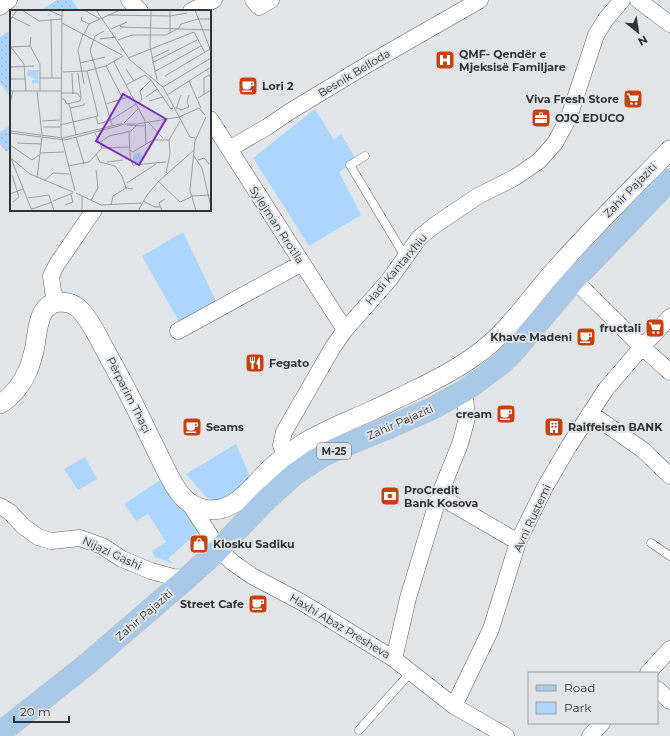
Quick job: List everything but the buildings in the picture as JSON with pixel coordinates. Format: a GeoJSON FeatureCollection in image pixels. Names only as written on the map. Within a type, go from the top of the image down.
{"type":"FeatureCollection","features":[{"type":"Feature","properties":{"kind":"main road","name":"Zahir Pajaziti"},"geometry":{"type":"LineString","coordinates":[[0,734],[86,665],[219,549],[266,500],[290,465],[324,455],[431,409],[464,391],[516,350],[574,280],[670,180]]}},
{"type":"Feature","properties":{"kind":"street"},"geometry":{"type":"LineString","coordinates":[[0,7],[9,0]]}},
{"type":"Feature","properties":{"kind":"street"},"geometry":{"type":"LineString","coordinates":[[129,0],[139,10]]}},
{"type":"Feature","properties":{"kind":"street"},"geometry":{"type":"LineString","coordinates":[[193,10],[214,0]]}},
{"type":"Feature","properties":{"kind":"street"},"geometry":{"type":"LineString","coordinates":[[253,0],[259,7],[271,0]]}},
{"type":"Feature","properties":{"kind":"street","name":"Besnik Belloda"},"geometry":{"type":"LineString","coordinates":[[229,149],[363,67],[480,0]]}},
{"type":"Feature","properties":{"kind":"street","name":"Hadi Kantarxhiu"},"geometry":{"type":"LineString","coordinates":[[290,465],[281,445],[284,432],[333,347],[345,330],[389,280],[419,238],[435,225],[478,196],[514,178],[539,161],[555,143],[568,117],[596,35],[606,19],[622,0]]}},
{"type":"Feature","properties":{"kind":"street"},"geometry":{"type":"LineString","coordinates":[[638,0],[670,24]]}},
{"type":"Feature","properties":{"kind":"street","name":"Sylejman Rrotlla"},"geometry":{"type":"LineString","coordinates":[[211,122],[345,330]]}},
{"type":"Feature","properties":{"kind":"street","name":"Zahir Pajaziti"},"geometry":{"type":"LineString","coordinates":[[189,503],[202,509],[213,510],[224,509],[236,503],[269,470],[290,465],[305,442],[441,377],[479,353],[495,340],[514,320],[554,270],[670,150]]}},
{"type":"Feature","properties":{"kind":"street"},"geometry":{"type":"LineString","coordinates":[[0,404],[4,402],[17,388],[28,371],[42,314],[49,306],[57,302],[53,291],[51,276],[57,264],[93,211]]}},
{"type":"Feature","properties":{"kind":"street"},"geometry":{"type":"LineString","coordinates":[[178,330],[302,263]]}},
{"type":"Feature","properties":{"kind":"street"},"geometry":{"type":"LineString","coordinates":[[574,280],[642,347],[670,372]]}},
{"type":"Feature","properties":{"kind":"street","name":"Përparim Thaçi"},"geometry":{"type":"LineString","coordinates":[[57,302],[70,303],[80,309],[100,340],[173,483],[189,503]]}},
{"type":"Feature","properties":{"kind":"street","name":"Avni Rustemi"},"geometry":{"type":"LineString","coordinates":[[454,706],[491,629],[518,542],[545,487],[568,446],[606,389],[670,317]]}},
{"type":"Feature","properties":{"kind":"street"},"geometry":{"type":"LineString","coordinates":[[394,659],[408,598],[439,496],[460,444],[466,422],[464,391]]}},
{"type":"Feature","properties":{"kind":"street"},"geometry":{"type":"LineString","coordinates":[[590,413],[643,450],[670,476]]}},
{"type":"Feature","properties":{"kind":"street"},"geometry":{"type":"LineString","coordinates":[[439,496],[518,542]]}},
{"type":"Feature","properties":{"kind":"street","name":"Haxhi Abaz Presheva"},"geometry":{"type":"LineString","coordinates":[[189,503],[219,549],[232,562],[252,576],[304,602],[394,659],[454,706],[506,736]]}},
{"type":"Feature","properties":{"kind":"street","name":"Nijazi Gashi"},"geometry":{"type":"LineString","coordinates":[[0,506],[10,512],[23,526],[38,537],[51,541],[80,538],[102,546],[122,559],[151,571],[173,577],[187,578]]}},
{"type":"Feature","properties":{"kind":"street"},"geometry":{"type":"LineString","coordinates":[[649,672],[670,649]]}},
{"type":"Feature","properties":{"kind":"street"},"geometry":{"type":"LineString","coordinates":[[658,690],[670,701]]}},
{"type":"Feature","properties":{"kind":"street"},"geometry":{"type":"LineString","coordinates":[[590,736],[601,724]]}},
{"type":"Feature","properties":{"kind":"lane"},"geometry":{"type":"LineString","coordinates":[[365,156],[350,165],[406,258]]}},
{"type":"Feature","properties":{"kind":"lane"},"geometry":{"type":"LineString","coordinates":[[651,543],[670,556]]}},
{"type":"Feature","properties":{"kind":"lane"},"geometry":{"type":"LineString","coordinates":[[359,730],[411,672]]}},
{"type":"Feature","properties":{"kind":"green space"},"geometry":{"type":"Polygon","coordinates":[[[57,0],[72,0],[78,10],[42,10],[57,0]]]}},
{"type":"Feature","properties":{"kind":"green space"},"geometry":{"type":"Polygon","coordinates":[[[10,31],[10,97],[0,83],[0,37],[10,31]]]}},
{"type":"Feature","properties":{"kind":"green space"},"geometry":{"type":"Polygon","coordinates":[[[315,109],[334,140],[341,134],[357,161],[339,172],[361,215],[309,246],[253,158],[315,109]]]}},
{"type":"Feature","properties":{"kind":"green space"},"geometry":{"type":"Polygon","coordinates":[[[10,126],[10,150],[6,152],[0,143],[0,132],[10,126]]]}},
{"type":"Feature","properties":{"kind":"green space"},"geometry":{"type":"Polygon","coordinates":[[[183,232],[217,303],[179,322],[142,256],[183,232]]]}},
{"type":"Feature","properties":{"kind":"green space"},"geometry":{"type":"Polygon","coordinates":[[[236,444],[250,477],[257,484],[217,503],[205,496],[186,474],[236,444]]]}},
{"type":"Feature","properties":{"kind":"green space"},"geometry":{"type":"Polygon","coordinates":[[[85,457],[97,479],[78,490],[64,469],[85,457]]]}},
{"type":"Feature","properties":{"kind":"green space"},"geometry":{"type":"Polygon","coordinates":[[[165,477],[200,530],[168,559],[174,564],[155,557],[152,551],[166,542],[148,514],[136,521],[124,504],[165,477]]]}},
{"type":"Feature","properties":{"kind":"place","name":"QMF- Qendër e Mjeksisë Familjare"},"geometry":{"type":"Point","coordinates":[445,60]}},
{"type":"Feature","properties":{"kind":"place","name":"Lori 2"},"geometry":{"type":"Point","coordinates":[248,86]}},
{"type":"Feature","properties":{"kind":"place","name":"Viva Fresh Store"},"geometry":{"type":"Point","coordinates":[633,99]}},
{"type":"Feature","properties":{"kind":"place","name":"OJQ EDUCO"},"geometry":{"type":"Point","coordinates":[541,118]}},
{"type":"Feature","properties":{"kind":"place","name":"fructali"},"geometry":{"type":"Point","coordinates":[655,328]}},
{"type":"Feature","properties":{"kind":"place","name":"Khave Madeni"},"geometry":{"type":"Point","coordinates":[586,337]}},
{"type":"Feature","properties":{"kind":"place","name":"Fegato"},"geometry":{"type":"Point","coordinates":[255,363]}},
{"type":"Feature","properties":{"kind":"place","name":"cream"},"geometry":{"type":"Point","coordinates":[506,414]}},
{"type":"Feature","properties":{"kind":"place","name":"Seams"},"geometry":{"type":"Point","coordinates":[192,427]}},
{"type":"Feature","properties":{"kind":"place","name":"Raiffeisen BANK"},"geometry":{"type":"Point","coordinates":[554,427]}},
{"type":"Feature","properties":{"kind":"place","name":"ProCredit Bank Kosova"},"geometry":{"type":"Point","coordinates":[390,496]}},
{"type":"Feature","properties":{"kind":"place","name":"Kiosku Sadiku"},"geometry":{"type":"Point","coordinates":[199,544]}},
{"type":"Feature","properties":{"kind":"place","name":"Street Cafe"},"geometry":{"type":"Point","coordinates":[258,604]}}]}
